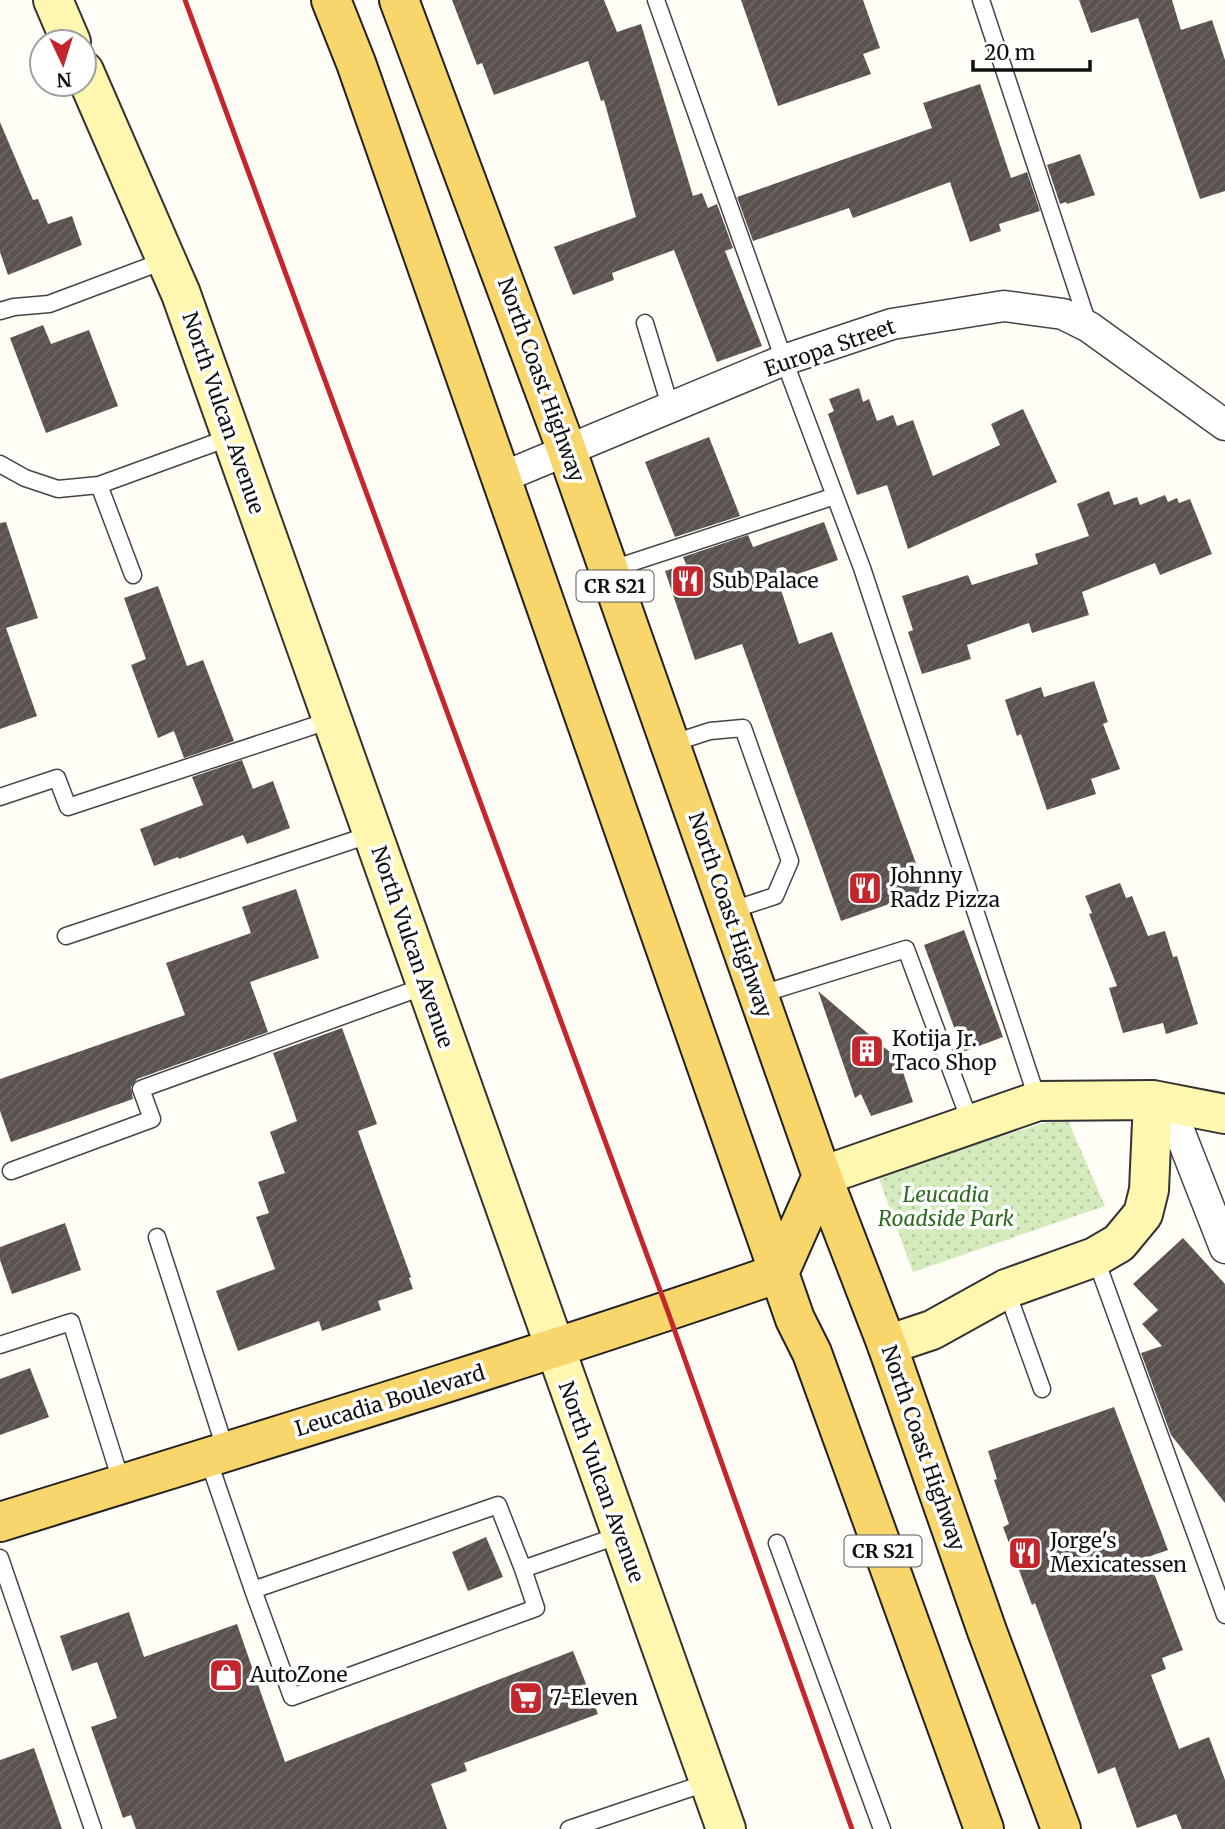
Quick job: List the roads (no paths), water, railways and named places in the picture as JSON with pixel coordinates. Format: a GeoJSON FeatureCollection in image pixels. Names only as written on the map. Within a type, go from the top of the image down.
{"type":"FeatureCollection","features":[{"type":"Feature","properties":{"kind":"main road"},"geometry":{"type":"LineString","coordinates":[[53,0],[65,28]]}},
{"type":"Feature","properties":{"kind":"main road","name":"CR S21"},"geometry":{"type":"LineString","coordinates":[[331,0],[356,63],[503,477],[795,1319],[811,1353],[984,1829]]}},
{"type":"Feature","properties":{"kind":"main road","name":"North Coast Highway"},"geometry":{"type":"LineString","coordinates":[[398,0],[567,451],[822,1176],[887,1345],[987,1631],[1061,1829]]}},
{"type":"Feature","properties":{"kind":"main road","name":"North Vulcan Avenue"},"geometry":{"type":"LineString","coordinates":[[96,98],[181,294],[726,1829]]}},
{"type":"Feature","properties":{"kind":"main road"},"geometry":{"type":"LineString","coordinates":[[779,1273],[822,1176],[1038,1101],[1161,1102],[1225,1114]]}},
{"type":"Feature","properties":{"kind":"main road"},"geometry":{"type":"LineString","coordinates":[[887,1345],[932,1330],[1006,1289],[1095,1257],[1119,1243],[1143,1214],[1149,1190],[1161,1102]]}},
{"type":"Feature","properties":{"kind":"main road","name":"Leucadia Boulevard"},"geometry":{"type":"LineString","coordinates":[[0,1522],[554,1350],[779,1273]]}},
{"type":"Feature","properties":{"kind":"street","name":"Europa Street"},"geometry":{"type":"LineString","coordinates":[[503,477],[784,360],[892,324],[1004,306],[1063,314],[1089,327],[1225,425]]}},
{"type":"Feature","properties":{"kind":"street"},"geometry":{"type":"LineString","coordinates":[[1161,1102],[1225,1248]]}},
{"type":"Feature","properties":{"kind":"lane"},"geometry":{"type":"LineString","coordinates":[[656,0],[784,360],[862,568],[1038,1101]]}},
{"type":"Feature","properties":{"kind":"lane"},"geometry":{"type":"LineString","coordinates":[[981,0],[1089,327]]}},
{"type":"Feature","properties":{"kind":"lane"},"geometry":{"type":"LineString","coordinates":[[0,311],[50,304],[166,260]]}},
{"type":"Feature","properties":{"kind":"lane"},"geometry":{"type":"LineString","coordinates":[[645,323],[671,409]]}},
{"type":"Feature","properties":{"kind":"lane"},"geometry":{"type":"LineString","coordinates":[[0,464],[25,478],[58,489],[99,485],[231,437]]}},
{"type":"Feature","properties":{"kind":"lane"},"geometry":{"type":"LineString","coordinates":[[99,485],[133,575]]}},
{"type":"Feature","properties":{"kind":"lane"},"geometry":{"type":"LineString","coordinates":[[609,570],[835,496]]}},
{"type":"Feature","properties":{"kind":"lane"},"geometry":{"type":"LineString","coordinates":[[0,797],[57,778],[68,807],[331,720]]}},
{"type":"Feature","properties":{"kind":"lane"},"geometry":{"type":"LineString","coordinates":[[670,744],[710,731],[743,728],[786,849],[790,861],[775,896],[729,912]]}},
{"type":"Feature","properties":{"kind":"lane"},"geometry":{"type":"LineString","coordinates":[[66,936],[372,834]]}},
{"type":"Feature","properties":{"kind":"lane"},"geometry":{"type":"LineString","coordinates":[[758,995],[906,949],[971,1124]]}},
{"type":"Feature","properties":{"kind":"lane"},"geometry":{"type":"LineString","coordinates":[[11,1171],[152,1119],[141,1089],[425,986]]}},
{"type":"Feature","properties":{"kind":"lane"},"geometry":{"type":"LineString","coordinates":[[157,1237],[253,1590],[292,1697],[536,1608],[498,1505],[253,1590]]}},
{"type":"Feature","properties":{"kind":"lane"},"geometry":{"type":"LineString","coordinates":[[1095,1257],[1225,1615]]}},
{"type":"Feature","properties":{"kind":"lane"},"geometry":{"type":"LineString","coordinates":[[1006,1289],[1042,1389]]}},
{"type":"Feature","properties":{"kind":"lane"},"geometry":{"type":"LineString","coordinates":[[0,1345],[71,1322],[122,1484]]}},
{"type":"Feature","properties":{"kind":"lane"},"geometry":{"type":"LineString","coordinates":[[523,1569],[620,1535]]}},
{"type":"Feature","properties":{"kind":"lane"},"geometry":{"type":"LineString","coordinates":[[777,1543],[882,1829]]}},
{"type":"Feature","properties":{"kind":"lane"},"geometry":{"type":"LineString","coordinates":[[0,1558],[93,1829]]}},
{"type":"Feature","properties":{"kind":"lane"},"geometry":{"type":"LineString","coordinates":[[569,1829],[709,1782]]}},
{"type":"Feature","properties":{"kind":"railway"},"geometry":{"type":"LineString","coordinates":[[185,0],[668,1312],[852,1829]]}},
{"type":"Feature","properties":{"kind":"place","name":"Sub Palace"},"geometry":{"type":"Point","coordinates":[688,581]}},
{"type":"Feature","properties":{"kind":"place","name":"Johnny Radz Pizza"},"geometry":{"type":"Point","coordinates":[865,888]}},
{"type":"Feature","properties":{"kind":"place","name":"Kotija Jr. Taco Shop"},"geometry":{"type":"Point","coordinates":[867,1051]}},
{"type":"Feature","properties":{"kind":"place","name":"Jorge's Mexicatessen"},"geometry":{"type":"Point","coordinates":[1025,1553]}},
{"type":"Feature","properties":{"kind":"place","name":"AutoZone"},"geometry":{"type":"Point","coordinates":[226,1675]}},
{"type":"Feature","properties":{"kind":"place","name":"7-Eleven"},"geometry":{"type":"Point","coordinates":[526,1698]}},
{"type":"Feature","properties":{"kind":"park label","name":"Leucadia Roadside Park"},"geometry":{"type":"Point","coordinates":[946,1207]}}]}
